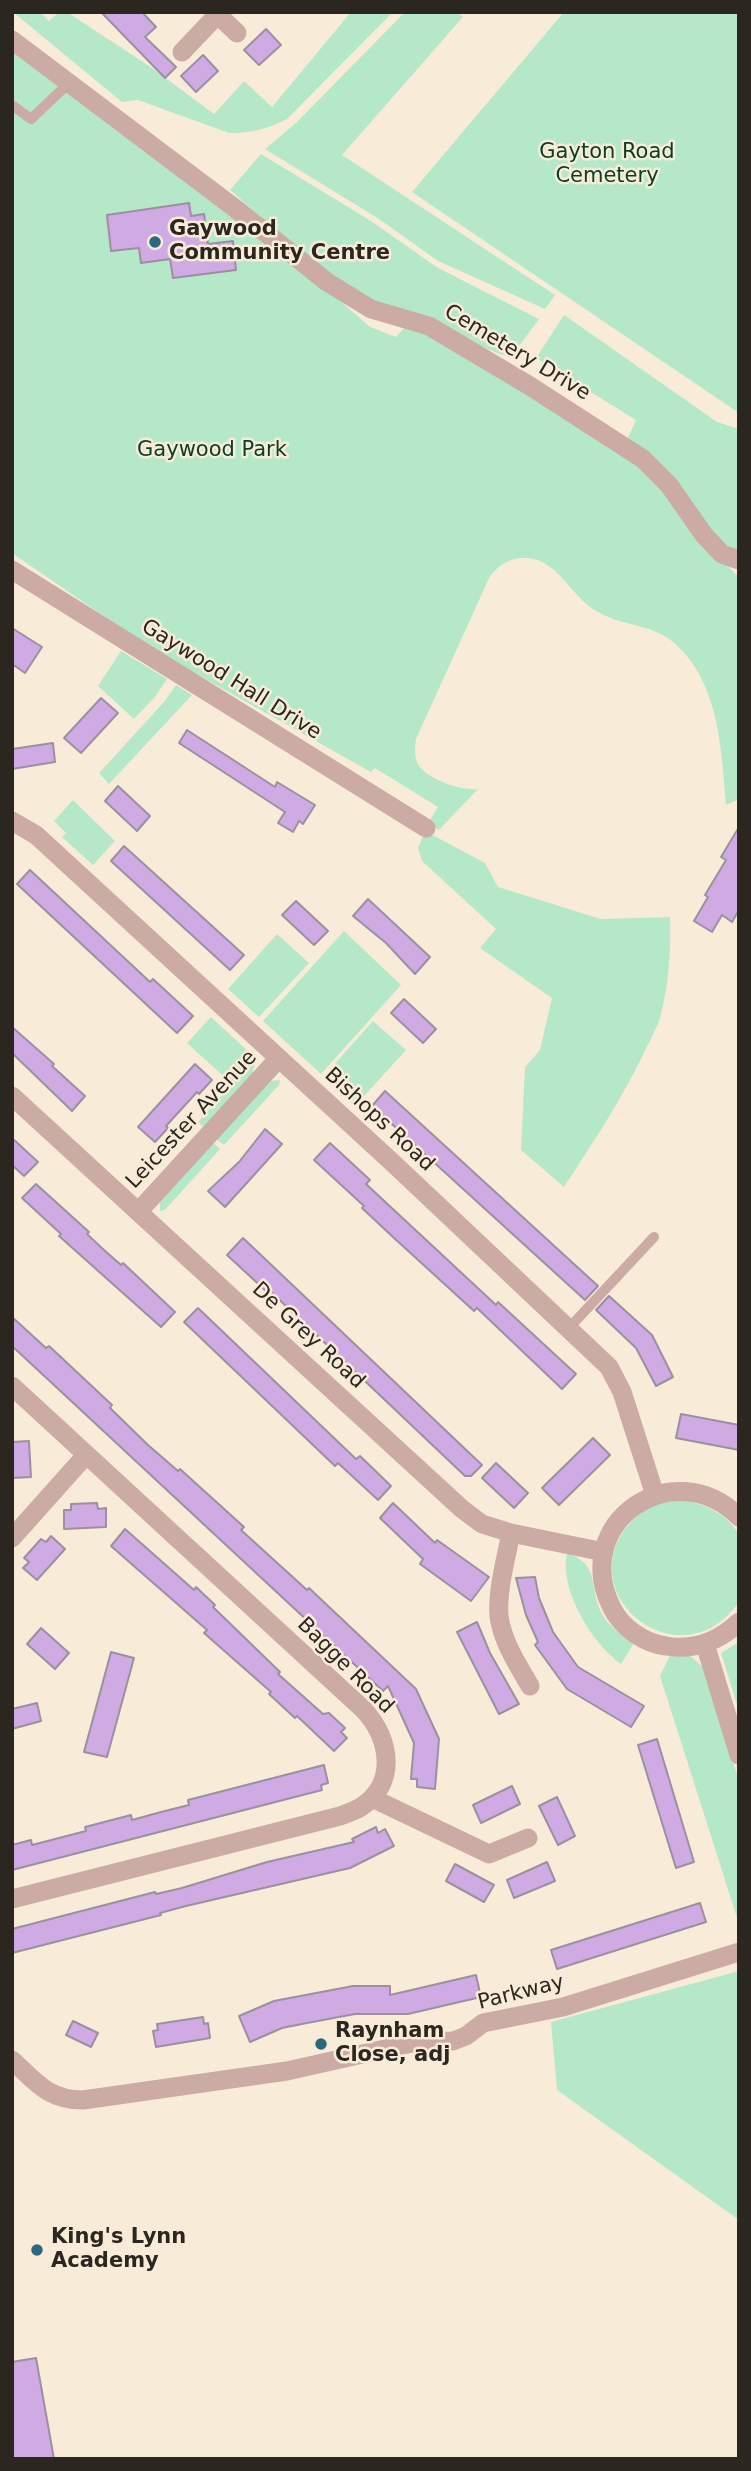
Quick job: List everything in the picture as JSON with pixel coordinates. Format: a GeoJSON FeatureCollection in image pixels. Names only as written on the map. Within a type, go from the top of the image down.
{"type":"FeatureCollection","features":[{"type":"Feature","properties":{"kind":"street"},"geometry":{"type":"LineString","coordinates":[[182,52],[219,13],[237,33]]}},
{"type":"Feature","properties":{"kind":"street","name":"Cemetery Drive"},"geometry":{"type":"LineString","coordinates":[[12,40],[327,282],[371,309],[429,326],[530,386],[643,459],[669,485],[722,554],[739,560]]}},
{"type":"Feature","properties":{"kind":"street","name":"Gaywood Hall Drive"},"geometry":{"type":"LineString","coordinates":[[12,570],[426,828]]}},
{"type":"Feature","properties":{"kind":"street","name":"Bishops Road"},"geometry":{"type":"LineString","coordinates":[[12,821],[36,835],[609,1367],[622,1392],[655,1495]]}},
{"type":"Feature","properties":{"kind":"street","name":"Leicester Avenue"},"geometry":{"type":"LineString","coordinates":[[138,1212],[279,1058]]}},
{"type":"Feature","properties":{"kind":"street","name":"De Grey Road"},"geometry":{"type":"LineString","coordinates":[[12,1096],[462,1509],[482,1524],[511,1533],[604,1552]]}},
{"type":"Feature","properties":{"kind":"street","name":"Bagge Road"},"geometry":{"type":"LineString","coordinates":[[12,1386],[375,1722],[383,1736],[387,1766],[372,1798]]}},
{"type":"Feature","properties":{"kind":"street"},"geometry":{"type":"LineString","coordinates":[[12,1538],[86,1455]]}},
{"type":"Feature","properties":{"kind":"street"},"geometry":{"type":"LineString","coordinates":[[736,1509],[696,1492],[668,1491],[643,1500],[622,1517],[608,1539],[604,1552],[603,1582],[607,1597],[620,1622],[633,1633],[660,1646],[683,1648],[705,1644],[719,1638],[739,1622]]}},
{"type":"Feature","properties":{"kind":"street"},"geometry":{"type":"LineString","coordinates":[[511,1533],[502,1578],[499,1616],[510,1650],[530,1686]]}},
{"type":"Feature","properties":{"kind":"street"},"geometry":{"type":"LineString","coordinates":[[705,1644],[739,1755]]}},
{"type":"Feature","properties":{"kind":"street"},"geometry":{"type":"LineString","coordinates":[[12,1899],[340,1816],[360,1808],[372,1798],[489,1854],[528,1838]]}},
{"type":"Feature","properties":{"kind":"street","name":"Parkway"},"geometry":{"type":"LineString","coordinates":[[12,2060],[40,2086],[64,2100],[83,2100],[287,2071],[416,2042],[453,2041],[466,2036],[483,2023],[540,2013],[739,1952]]}},
{"type":"Feature","properties":{"kind":"lane"},"geometry":{"type":"LineString","coordinates":[[12,105],[31,119],[70,82]]}},
{"type":"Feature","properties":{"kind":"lane"},"geometry":{"type":"LineString","coordinates":[[569,1328],[654,1237]]}},
{"type":"Feature","properties":{"kind":"green space"},"geometry":{"type":"Polygon","coordinates":[[[13,12],[40,12],[49,21],[59,12],[67,12],[152,68],[214,114],[244,81],[272,107],[351,12],[393,12],[287,119],[259,130],[229,133],[138,100],[122,102],[13,12]]]}},
{"type":"Feature","properties":{"kind":"green space"},"geometry":{"type":"Polygon","coordinates":[[[405,12],[457,12],[463,17],[342,155],[555,295],[545,309],[438,261],[379,219],[265,149],[295,124],[405,12]]]}},
{"type":"Feature","properties":{"kind":"green space","name":"Gayton Road Cemetery"},"geometry":{"type":"Polygon","coordinates":[[[564,12],[739,12],[739,413],[412,192],[564,12]]]}},
{"type":"Feature","properties":{"kind":"green space","name":"Gaywood Park"},"geometry":{"type":"Polygon","coordinates":[[[12,50],[320,283],[370,327],[396,337],[406,326],[426,331],[641,461],[739,578],[739,799],[726,805],[721,749],[714,711],[700,676],[690,660],[666,637],[615,620],[589,606],[554,570],[537,560],[510,560],[490,576],[416,739],[417,762],[427,774],[453,786],[478,789],[439,830],[428,823],[438,807],[375,768],[371,772],[150,648],[12,553],[12,50]]]}},
{"type":"Feature","properties":{"kind":"green space"},"geometry":{"type":"Polygon","coordinates":[[[261,154],[371,221],[438,268],[539,319],[514,353],[502,355],[378,303],[331,278],[230,190],[261,154]]]}},
{"type":"Feature","properties":{"kind":"green space"},"geometry":{"type":"Polygon","coordinates":[[[564,315],[717,422],[739,429],[739,553],[733,553],[626,442],[636,420],[536,358],[564,315]]]}},
{"type":"Feature","properties":{"kind":"green space"},"geometry":{"type":"Polygon","coordinates":[[[121,651],[167,679],[155,697],[134,719],[98,686],[121,651]]]}},
{"type":"Feature","properties":{"kind":"green space"},"geometry":{"type":"Polygon","coordinates":[[[176,685],[192,695],[109,784],[99,773],[164,702],[176,685]]]}},
{"type":"Feature","properties":{"kind":"green space"},"geometry":{"type":"Polygon","coordinates":[[[73,800],[115,841],[93,865],[62,837],[66,833],[54,821],[73,800]]]}},
{"type":"Feature","properties":{"kind":"green space"},"geometry":{"type":"Polygon","coordinates":[[[425,831],[485,863],[498,887],[601,919],[670,917],[670,955],[663,1006],[658,1022],[616,1104],[564,1187],[521,1150],[525,1067],[540,1050],[552,998],[480,948],[496,929],[422,861],[418,848],[425,831]]]}},
{"type":"Feature","properties":{"kind":"green space"},"geometry":{"type":"Polygon","coordinates":[[[344,931],[401,985],[321,1074],[263,1021],[344,931]]]}},
{"type":"Feature","properties":{"kind":"green space"},"geometry":{"type":"Polygon","coordinates":[[[277,934],[309,963],[259,1017],[228,989],[277,934]]]}},
{"type":"Feature","properties":{"kind":"green space"},"geometry":{"type":"Polygon","coordinates":[[[211,1017],[250,1053],[255,1064],[252,1074],[208,1131],[198,1122],[232,1084],[187,1043],[211,1017]]]}},
{"type":"Feature","properties":{"kind":"green space"},"geometry":{"type":"Polygon","coordinates":[[[373,1021],[406,1050],[355,1106],[323,1077],[373,1021]]]}},
{"type":"Feature","properties":{"kind":"green space"},"geometry":{"type":"Polygon","coordinates":[[[280,1080],[279,1085],[224,1145],[214,1137],[269,1081],[280,1080]]]}},
{"type":"Feature","properties":{"kind":"green space"},"geometry":{"type":"Polygon","coordinates":[[[211,1141],[220,1149],[165,1210],[160,1211],[160,1201],[211,1141]]]}},
{"type":"Feature","properties":{"kind":"green space"},"geometry":{"type":"Polygon","coordinates":[[[687,1500],[716,1512],[739,1534],[739,1602],[716,1625],[691,1634],[666,1633],[643,1623],[625,1606],[614,1584],[613,1559],[623,1532],[639,1514],[660,1503],[687,1500]]]}},
{"type":"Feature","properties":{"kind":"green space"},"geometry":{"type":"Polygon","coordinates":[[[567,1553],[585,1563],[592,1577],[597,1603],[607,1622],[634,1643],[621,1664],[599,1643],[580,1614],[568,1583],[567,1553]]]}},
{"type":"Feature","properties":{"kind":"green space"},"geometry":{"type":"Polygon","coordinates":[[[739,1642],[739,1711],[721,1653],[739,1642]]]}},
{"type":"Feature","properties":{"kind":"green space"},"geometry":{"type":"Polygon","coordinates":[[[672,1651],[687,1653],[704,1668],[739,1781],[739,1924],[660,1676],[672,1651]]]}},
{"type":"Feature","properties":{"kind":"green space"},"geometry":{"type":"Polygon","coordinates":[[[739,1971],[739,2220],[557,2090],[551,2022],[739,1971]]]}},
{"type":"Feature","properties":{"kind":"building"},"geometry":{"type":"Polygon","coordinates":[[[101,12],[142,12],[156,27],[145,37],[176,67],[165,78],[101,12]]]}},
{"type":"Feature","properties":{"kind":"building"},"geometry":{"type":"Polygon","coordinates":[[[266,29],[281,45],[259,65],[244,50],[266,29]]]}},
{"type":"Feature","properties":{"kind":"building"},"geometry":{"type":"Polygon","coordinates":[[[203,55],[218,71],[196,92],[181,76],[203,55]]]}},
{"type":"Feature","properties":{"kind":"building","name":"Gaywood Community Centre"},"geometry":{"type":"Polygon","coordinates":[[[189,203],[191,216],[204,214],[208,244],[233,241],[236,270],[173,278],[170,259],[141,263],[139,248],[111,251],[107,215],[189,203]]]}},
{"type":"Feature","properties":{"kind":"building"},"geometry":{"type":"Polygon","coordinates":[[[12,628],[42,647],[25,673],[12,664],[12,628]]]}},
{"type":"Feature","properties":{"kind":"building"},"geometry":{"type":"Polygon","coordinates":[[[101,698],[118,713],[81,753],[64,738],[101,698]]]}},
{"type":"Feature","properties":{"kind":"building"},"geometry":{"type":"Polygon","coordinates":[[[187,730],[275,787],[277,782],[315,805],[303,824],[299,821],[293,832],[278,823],[285,812],[179,743],[187,730]]]}},
{"type":"Feature","properties":{"kind":"building"},"geometry":{"type":"Polygon","coordinates":[[[53,743],[55,762],[12,769],[12,749],[53,743]]]}},
{"type":"Feature","properties":{"kind":"building"},"geometry":{"type":"Polygon","coordinates":[[[118,786],[150,816],[137,831],[105,801],[118,786]]]}},
{"type":"Feature","properties":{"kind":"building"},"geometry":{"type":"Polygon","coordinates":[[[739,827],[739,910],[732,922],[722,915],[712,932],[694,921],[708,897],[705,895],[726,860],[721,857],[739,827]]]}},
{"type":"Feature","properties":{"kind":"building"},"geometry":{"type":"Polygon","coordinates":[[[124,846],[244,955],[230,970],[111,861],[124,846]]]}},
{"type":"Feature","properties":{"kind":"building"},"geometry":{"type":"Polygon","coordinates":[[[30,870],[150,982],[153,979],[193,1016],[177,1033],[17,884],[30,870]]]}},
{"type":"Feature","properties":{"kind":"building"},"geometry":{"type":"Polygon","coordinates":[[[368,899],[430,957],[415,974],[386,943],[353,916],[368,899]]]}},
{"type":"Feature","properties":{"kind":"building"},"geometry":{"type":"Polygon","coordinates":[[[296,901],[328,931],[314,945],[282,915],[296,901]]]}},
{"type":"Feature","properties":{"kind":"building"},"geometry":{"type":"Polygon","coordinates":[[[404,999],[436,1029],[423,1043],[391,1013],[404,999]]]}},
{"type":"Feature","properties":{"kind":"building"},"geometry":{"type":"Polygon","coordinates":[[[12,1027],[85,1096],[72,1111],[12,1053],[12,1027]]]}},
{"type":"Feature","properties":{"kind":"building"},"geometry":{"type":"Polygon","coordinates":[[[195,1064],[212,1080],[199,1094],[197,1092],[155,1142],[138,1127],[195,1064]]]}},
{"type":"Feature","properties":{"kind":"building"},"geometry":{"type":"Polygon","coordinates":[[[385,1091],[598,1286],[585,1300],[372,1106],[385,1091]]]}},
{"type":"Feature","properties":{"kind":"building"},"geometry":{"type":"Polygon","coordinates":[[[265,1129],[282,1144],[225,1207],[208,1191],[239,1162],[265,1129]]]}},
{"type":"Feature","properties":{"kind":"building"},"geometry":{"type":"Polygon","coordinates":[[[12,1138],[38,1162],[24,1176],[12,1165],[12,1138]]]}},
{"type":"Feature","properties":{"kind":"building"},"geometry":{"type":"Polygon","coordinates":[[[330,1143],[370,1180],[366,1184],[496,1305],[498,1302],[576,1374],[562,1389],[477,1308],[474,1311],[394,1238],[314,1160],[330,1143]]]}},
{"type":"Feature","properties":{"kind":"building"},"geometry":{"type":"Polygon","coordinates":[[[36,1184],[89,1232],[87,1234],[104,1250],[121,1265],[123,1263],[175,1312],[161,1327],[59,1236],[61,1234],[22,1198],[36,1184]]]}},
{"type":"Feature","properties":{"kind":"building"},"geometry":{"type":"Polygon","coordinates":[[[243,1238],[482,1465],[471,1476],[465,1476],[269,1290],[267,1292],[227,1255],[243,1238]]]}},
{"type":"Feature","properties":{"kind":"building"},"geometry":{"type":"Polygon","coordinates":[[[609,1296],[652,1335],[673,1377],[656,1386],[636,1348],[596,1310],[609,1296]]]}},
{"type":"Feature","properties":{"kind":"building"},"geometry":{"type":"Polygon","coordinates":[[[198,1308],[356,1459],[360,1456],[391,1486],[378,1500],[338,1463],[335,1466],[184,1322],[198,1308]]]}},
{"type":"Feature","properties":{"kind":"building"},"geometry":{"type":"Polygon","coordinates":[[[12,1317],[46,1348],[49,1346],[112,1405],[110,1408],[148,1445],[178,1471],[180,1469],[244,1527],[241,1530],[307,1590],[309,1588],[416,1689],[439,1739],[435,1789],[417,1787],[417,1779],[411,1779],[414,1743],[388,1686],[383,1691],[12,1346],[12,1317]]]}},
{"type":"Feature","properties":{"kind":"building"},"geometry":{"type":"Polygon","coordinates":[[[681,1414],[739,1425],[739,1450],[676,1438],[681,1414]]]}},
{"type":"Feature","properties":{"kind":"building"},"geometry":{"type":"Polygon","coordinates":[[[593,1438],[610,1455],[559,1505],[542,1488],[593,1438]]]}},
{"type":"Feature","properties":{"kind":"building"},"geometry":{"type":"Polygon","coordinates":[[[29,1441],[31,1477],[12,1478],[12,1442],[29,1441]]]}},
{"type":"Feature","properties":{"kind":"building"},"geometry":{"type":"Polygon","coordinates":[[[496,1463],[528,1493],[514,1508],[482,1478],[496,1463]]]}},
{"type":"Feature","properties":{"kind":"building"},"geometry":{"type":"Polygon","coordinates":[[[97,1503],[98,1509],[106,1508],[106,1527],[64,1529],[64,1510],[71,1510],[71,1504],[97,1503]]]}},
{"type":"Feature","properties":{"kind":"building"},"geometry":{"type":"Polygon","coordinates":[[[393,1503],[435,1543],[437,1540],[489,1577],[471,1601],[420,1564],[423,1559],[380,1518],[393,1503]]]}},
{"type":"Feature","properties":{"kind":"building"},"geometry":{"type":"Polygon","coordinates":[[[125,1529],[215,1605],[213,1607],[280,1672],[278,1674],[323,1714],[329,1713],[345,1728],[341,1732],[347,1738],[334,1751],[204,1633],[207,1630],[111,1546],[125,1529]]]}},
{"type":"Feature","properties":{"kind":"building"},"geometry":{"type":"Polygon","coordinates":[[[51,1536],[65,1549],[37,1580],[23,1568],[29,1562],[24,1558],[41,1539],[46,1542],[51,1536]]]}},
{"type":"Feature","properties":{"kind":"building"},"geometry":{"type":"Polygon","coordinates":[[[535,1577],[539,1598],[553,1632],[578,1667],[644,1706],[631,1727],[567,1689],[535,1645],[538,1642],[526,1615],[516,1578],[535,1577]]]}},
{"type":"Feature","properties":{"kind":"building"},"geometry":{"type":"Polygon","coordinates":[[[477,1622],[490,1653],[519,1704],[499,1714],[457,1632],[477,1622]]]}},
{"type":"Feature","properties":{"kind":"building"},"geometry":{"type":"Polygon","coordinates":[[[41,1628],[69,1653],[55,1669],[27,1644],[41,1628]]]}},
{"type":"Feature","properties":{"kind":"building"},"geometry":{"type":"Polygon","coordinates":[[[111,1652],[134,1658],[107,1757],[84,1752],[111,1652]]]}},
{"type":"Feature","properties":{"kind":"building"},"geometry":{"type":"Polygon","coordinates":[[[37,1703],[41,1721],[12,1729],[12,1709],[37,1703]]]}},
{"type":"Feature","properties":{"kind":"building"},"geometry":{"type":"Polygon","coordinates":[[[657,1739],[694,1862],[676,1868],[638,1745],[657,1739]]]}},
{"type":"Feature","properties":{"kind":"building"},"geometry":{"type":"Polygon","coordinates":[[[324,1765],[328,1783],[321,1785],[322,1790],[12,1870],[12,1845],[31,1840],[32,1845],[86,1831],[85,1827],[131,1815],[132,1820],[189,1805],[188,1800],[324,1765]]]}},
{"type":"Feature","properties":{"kind":"building"},"geometry":{"type":"Polygon","coordinates":[[[512,1786],[520,1804],[481,1823],[473,1805],[512,1786]]]}},
{"type":"Feature","properties":{"kind":"building"},"geometry":{"type":"Polygon","coordinates":[[[557,1797],[575,1836],[558,1845],[539,1806],[557,1797]]]}},
{"type":"Feature","properties":{"kind":"building"},"geometry":{"type":"Polygon","coordinates":[[[376,1827],[378,1833],[385,1829],[394,1846],[350,1868],[186,1906],[160,1913],[161,1915],[12,1953],[12,1929],[155,1892],[156,1894],[182,1888],[267,1862],[354,1842],[352,1839],[376,1827]]]}},
{"type":"Feature","properties":{"kind":"building"},"geometry":{"type":"Polygon","coordinates":[[[547,1862],[555,1881],[514,1898],[507,1880],[547,1862]]]}},
{"type":"Feature","properties":{"kind":"building"},"geometry":{"type":"Polygon","coordinates":[[[455,1864],[494,1885],[484,1902],[446,1881],[455,1864]]]}},
{"type":"Feature","properties":{"kind":"building"},"geometry":{"type":"Polygon","coordinates":[[[700,1903],[706,1922],[557,1969],[551,1950],[700,1903]]]}},
{"type":"Feature","properties":{"kind":"building"},"geometry":{"type":"Polygon","coordinates":[[[476,1975],[481,1997],[408,2014],[355,2014],[307,2023],[282,2028],[250,2042],[239,2016],[274,2001],[353,1986],[390,1986],[390,1995],[476,1975]]]}},
{"type":"Feature","properties":{"kind":"building"},"geometry":{"type":"Polygon","coordinates":[[[203,2017],[204,2024],[208,2023],[210,2038],[156,2047],[153,2031],[158,2030],[157,2024],[203,2017]]]}},
{"type":"Feature","properties":{"kind":"building"},"geometry":{"type":"Polygon","coordinates":[[[73,2021],[98,2033],[91,2047],[66,2035],[73,2021]]]}},
{"type":"Feature","properties":{"kind":"building"},"geometry":{"type":"Polygon","coordinates":[[[36,2358],[54,2459],[12,2459],[12,2362],[36,2358]]]}},
{"type":"Feature","properties":{"kind":"place","name":"Gaywood Community Centre"},"geometry":{"type":"Point","coordinates":[155,242]}},
{"type":"Feature","properties":{"kind":"place","name":"Raynham Close, adj"},"geometry":{"type":"Point","coordinates":[321,2044]}},
{"type":"Feature","properties":{"kind":"place","name":"King's Lynn Academy"},"geometry":{"type":"Point","coordinates":[37,2250]}}]}
